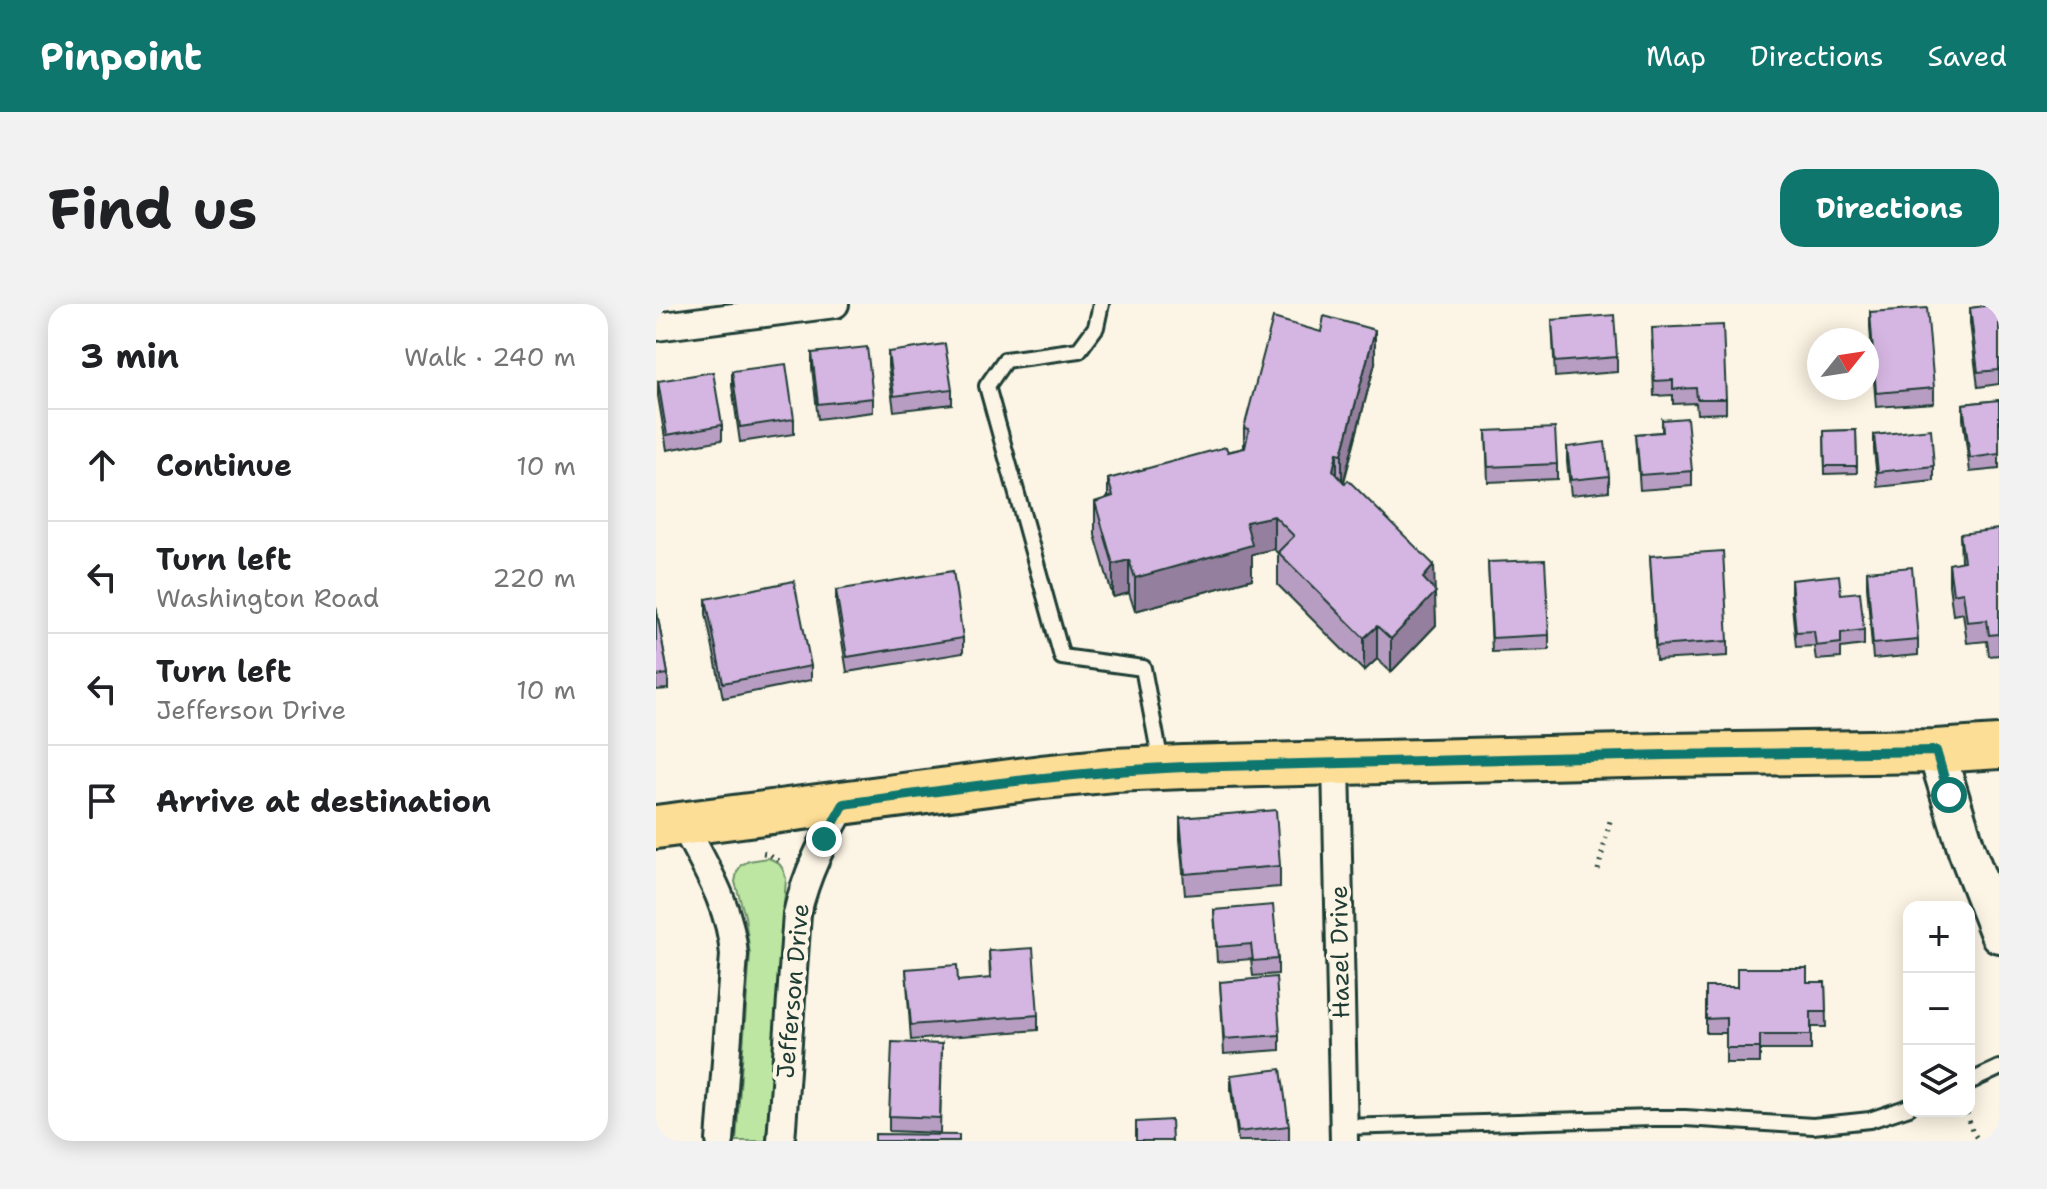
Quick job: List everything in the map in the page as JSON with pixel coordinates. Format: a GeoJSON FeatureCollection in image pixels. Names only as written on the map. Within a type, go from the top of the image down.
{"type":"FeatureCollection","features":[{"type":"Feature","properties":{"kind":"main road"},"geometry":{"type":"LineString","coordinates":[[670,825],[1042,777],[1162,768],[1936,751],[1999,747]]}},
{"type":"Feature","properties":{"kind":"street"},"geometry":{"type":"LineString","coordinates":[[656,327],[835,304]]}},
{"type":"Feature","properties":{"kind":"street"},"geometry":{"type":"LineString","coordinates":[[1936,751],[1967,851],[1999,934]]}},
{"type":"Feature","properties":{"kind":"street","name":"Hazel Drive"},"geometry":{"type":"LineString","coordinates":[[1336,763],[1343,1134]]}},
{"type":"Feature","properties":{"kind":"street","name":"Jefferson Drive"},"geometry":{"type":"LineString","coordinates":[[781,1141],[797,914],[802,890],[814,860],[844,804]]}},
{"type":"Feature","properties":{"kind":"street"},"geometry":{"type":"LineString","coordinates":[[670,825],[723,904],[733,937],[720,1141]]}},
{"type":"Feature","properties":{"kind":"lane"},"geometry":{"type":"LineString","coordinates":[[1101,304],[1096,327],[1079,350],[1005,360],[987,386],[1062,657],[1143,668],[1162,768]]}},
{"type":"Feature","properties":{"kind":"lane"},"geometry":{"type":"LineString","coordinates":[[1975,1079],[1999,1068]]}},
{"type":"Feature","properties":{"kind":"lane"},"geometry":{"type":"LineString","coordinates":[[1343,1134],[1653,1118],[1813,1126],[1870,1120],[1903,1109]]}},
{"type":"Feature","properties":{"kind":"path"},"geometry":{"type":"LineString","coordinates":[[1598,870],[1610,821]]}},
{"type":"Feature","properties":{"kind":"path"},"geometry":{"type":"LineString","coordinates":[[756,853],[769,854],[783,864]]}},
{"type":"Feature","properties":{"kind":"path"},"geometry":{"type":"LineString","coordinates":[[1968,1117],[1979,1141]]}},
{"type":"Feature","properties":{"kind":"green space"},"geometry":{"type":"Polygon","coordinates":[[[768,858],[780,866],[786,879],[766,1141],[736,1141],[750,955],[745,916],[735,882],[741,865],[768,858]]]}},
{"type":"Feature","properties":{"kind":"building"},"geometry":{"type":"Polygon","coordinates":[[[1999,304],[1999,370],[1978,372],[1970,308],[1999,304]]]}},
{"type":"Feature","properties":{"kind":"building"},"geometry":{"type":"Polygon","coordinates":[[[1927,308],[1934,388],[1879,393],[1879,328],[1871,328],[1870,312],[1927,308]]]}},
{"type":"Feature","properties":{"kind":"building"},"geometry":{"type":"Polygon","coordinates":[[[1614,315],[1617,357],[1555,362],[1552,320],[1614,315]]]}},
{"type":"Feature","properties":{"kind":"building"},"geometry":{"type":"Polygon","coordinates":[[[1324,316],[1375,330],[1342,454],[1337,453],[1333,470],[1345,484],[1348,480],[1434,565],[1423,578],[1436,592],[1391,639],[1377,626],[1364,638],[1278,552],[1294,536],[1274,516],[1246,522],[1252,545],[1135,578],[1129,560],[1113,564],[1095,502],[1113,496],[1108,479],[1226,447],[1228,452],[1245,448],[1249,429],[1244,428],[1273,318],[1321,332],[1324,316]]]}},
{"type":"Feature","properties":{"kind":"building"},"geometry":{"type":"Polygon","coordinates":[[[1723,325],[1726,399],[1697,399],[1696,388],[1673,389],[1673,380],[1654,381],[1652,328],[1723,325]]]}},
{"type":"Feature","properties":{"kind":"building"},"geometry":{"type":"Polygon","coordinates":[[[945,344],[952,389],[894,396],[888,352],[945,344]]]}},
{"type":"Feature","properties":{"kind":"building"},"geometry":{"type":"Polygon","coordinates":[[[867,347],[873,398],[818,404],[812,353],[867,347]]]}},
{"type":"Feature","properties":{"kind":"building"},"geometry":{"type":"Polygon","coordinates":[[[786,364],[794,419],[740,427],[732,371],[786,364]]]}},
{"type":"Feature","properties":{"kind":"building"},"geometry":{"type":"Polygon","coordinates":[[[713,372],[722,425],[667,435],[658,381],[713,372]]]}},
{"type":"Feature","properties":{"kind":"building"},"geometry":{"type":"Polygon","coordinates":[[[1999,400],[1999,454],[1970,458],[1963,404],[1999,400]]]}},
{"type":"Feature","properties":{"kind":"building"},"geometry":{"type":"Polygon","coordinates":[[[1687,418],[1692,471],[1640,475],[1636,434],[1663,432],[1662,420],[1687,418]]]}},
{"type":"Feature","properties":{"kind":"building"},"geometry":{"type":"Polygon","coordinates":[[[1555,428],[1557,464],[1488,467],[1486,431],[1555,428]]]}},
{"type":"Feature","properties":{"kind":"building"},"geometry":{"type":"Polygon","coordinates":[[[1931,429],[1934,466],[1878,472],[1874,435],[1931,429]]]}},
{"type":"Feature","properties":{"kind":"building"},"geometry":{"type":"Polygon","coordinates":[[[1856,430],[1857,466],[1825,466],[1824,431],[1856,430]]]}},
{"type":"Feature","properties":{"kind":"building"},"geometry":{"type":"Polygon","coordinates":[[[1605,442],[1609,476],[1571,480],[1567,447],[1605,442]]]}},
{"type":"Feature","properties":{"kind":"building"},"geometry":{"type":"Polygon","coordinates":[[[1999,529],[1999,634],[1989,635],[1987,620],[1967,622],[1963,592],[1953,594],[1949,564],[1964,561],[1960,534],[1999,529]]]}},
{"type":"Feature","properties":{"kind":"building"},"geometry":{"type":"Polygon","coordinates":[[[1723,551],[1728,641],[1656,646],[1650,556],[1723,551]]]}},
{"type":"Feature","properties":{"kind":"building"},"geometry":{"type":"Polygon","coordinates":[[[1545,560],[1549,635],[1492,638],[1488,562],[1545,560]]]}},
{"type":"Feature","properties":{"kind":"building"},"geometry":{"type":"Polygon","coordinates":[[[1912,567],[1918,640],[1873,644],[1867,571],[1912,567]]]}},
{"type":"Feature","properties":{"kind":"building"},"geometry":{"type":"Polygon","coordinates":[[[953,571],[963,638],[847,657],[836,590],[953,571]]]}},
{"type":"Feature","properties":{"kind":"building"},"geometry":{"type":"Polygon","coordinates":[[[1839,575],[1841,594],[1860,592],[1864,630],[1841,633],[1841,643],[1816,646],[1814,631],[1796,632],[1791,580],[1839,575]]]}},
{"type":"Feature","properties":{"kind":"building"},"geometry":{"type":"Polygon","coordinates":[[[794,581],[811,666],[723,683],[706,599],[794,581]]]}},
{"type":"Feature","properties":{"kind":"building"},"geometry":{"type":"Polygon","coordinates":[[[656,607],[668,674],[656,676],[656,607]]]}},
{"type":"Feature","properties":{"kind":"building"},"geometry":{"type":"Polygon","coordinates":[[[1276,810],[1280,866],[1185,874],[1180,818],[1276,810]]]}},
{"type":"Feature","properties":{"kind":"building"},"geometry":{"type":"Polygon","coordinates":[[[1273,905],[1278,959],[1253,961],[1251,944],[1217,947],[1214,910],[1273,905]]]}},
{"type":"Feature","properties":{"kind":"building"},"geometry":{"type":"Polygon","coordinates":[[[1033,948],[1038,1015],[911,1025],[906,969],[957,965],[958,981],[991,978],[989,951],[1033,948]]]}},
{"type":"Feature","properties":{"kind":"building"},"geometry":{"type":"Polygon","coordinates":[[[1737,968],[1807,968],[1807,982],[1825,982],[1826,1012],[1811,1012],[1811,1035],[1760,1035],[1760,1048],[1726,1048],[1726,1018],[1706,1019],[1706,987],[1737,987],[1737,968]]]}},
{"type":"Feature","properties":{"kind":"building"},"geometry":{"type":"Polygon","coordinates":[[[1276,977],[1280,1035],[1224,1039],[1220,982],[1276,977]]]}},
{"type":"Feature","properties":{"kind":"building"},"geometry":{"type":"Polygon","coordinates":[[[892,1042],[942,1044],[940,1118],[889,1116],[892,1042]]]}},
{"type":"Feature","properties":{"kind":"building"},"geometry":{"type":"Polygon","coordinates":[[[1281,1069],[1289,1126],[1238,1132],[1231,1075],[1281,1069]]]}},
{"type":"Feature","properties":{"kind":"building"},"geometry":{"type":"Polygon","coordinates":[[[1171,1120],[1172,1141],[1136,1141],[1136,1122],[1171,1120]]]}},
{"type":"Feature","properties":{"kind":"building"},"geometry":{"type":"Polygon","coordinates":[[[875,1134],[959,1135],[959,1141],[875,1141],[875,1134]]]}},
{"type":"Feature","properties":{"kind":"route"},"geometry":{"type":"LineString","coordinates":[[824,839],[844,804],[1042,777],[1184,767],[1936,751],[1949,795]]}}]}
